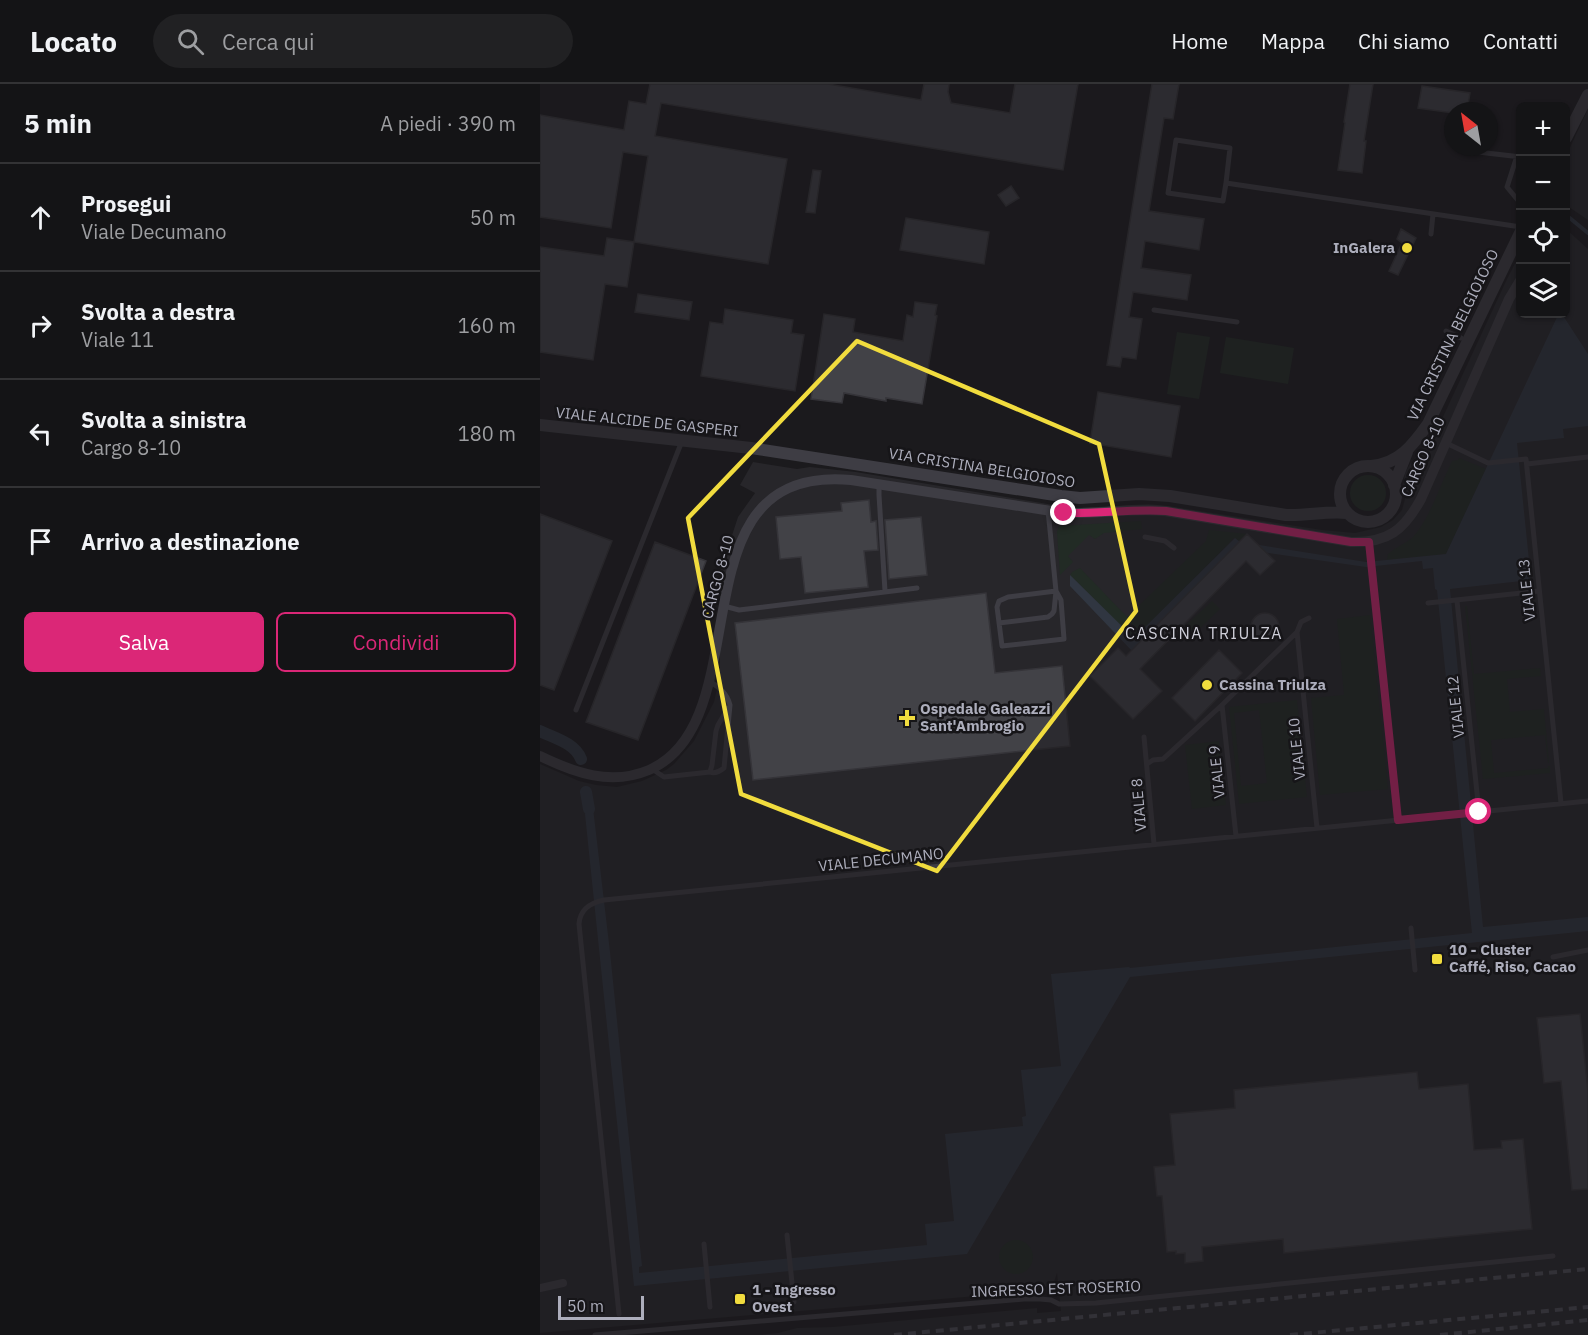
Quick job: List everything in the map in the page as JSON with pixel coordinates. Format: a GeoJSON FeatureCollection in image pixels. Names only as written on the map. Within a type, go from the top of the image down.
{"type":"FeatureCollection","features":[{"type":"Feature","properties":{"kind":"street"},"geometry":{"type":"LineString","coordinates":[[1570,130],[1588,95]]}},
{"type":"Feature","properties":{"kind":"street","name":"VIA CRISTINA BELGIOIOSO"},"geometry":{"type":"LineString","coordinates":[[1394,485],[1408,450],[1428,424],[1516,239]]}},
{"type":"Feature","properties":{"kind":"street","name":"CARGO 8-10"},"geometry":{"type":"LineString","coordinates":[[540,756],[589,776],[605,778],[632,776],[652,769],[672,755],[683,742],[697,718],[709,681],[737,552],[752,520],[768,502],[801,483],[838,479],[879,483],[929,497],[989,507],[1077,513],[1166,511],[1351,542],[1369,542],[1389,535],[1401,528],[1421,499],[1516,287]]}},
{"type":"Feature","properties":{"kind":"street","name":"VIALE ALCIDE DE GASPERI"},"geometry":{"type":"LineString","coordinates":[[540,425],[751,448]]}},
{"type":"Feature","properties":{"kind":"street","name":"VIA CRISTINA BELGIOIOSO"},"geometry":{"type":"LineString","coordinates":[[751,448],[1070,497],[1139,494],[1170,496],[1286,515],[1347,513]]}},
{"type":"Feature","properties":{"kind":"street","name":"VIA CRISTINA BELGIOIOSO"},"geometry":{"type":"LineString","coordinates":[[1371,466],[1391,462],[1408,450]]}},
{"type":"Feature","properties":{"kind":"street"},"geometry":{"type":"LineString","coordinates":[[1316,513],[1328,506],[1348,474],[1362,466],[1371,466],[1385,472],[1394,485],[1396,494],[1389,512],[1382,518],[1364,522],[1354,519],[1347,513],[1342,506],[1340,489]]}},
{"type":"Feature","properties":{"kind":"street"},"geometry":{"type":"LineString","coordinates":[[540,1288],[563,1283]]}},
{"type":"Feature","properties":{"kind":"lane"},"geometry":{"type":"LineString","coordinates":[[1176,140],[1230,148],[1226,183],[1223,201],[1168,193],[1176,140]]}},
{"type":"Feature","properties":{"kind":"lane"},"geometry":{"type":"LineString","coordinates":[[1498,154],[1516,156]]}},
{"type":"Feature","properties":{"kind":"lane"},"geometry":{"type":"LineString","coordinates":[[1516,164],[1507,187],[1516,198]]}},
{"type":"Feature","properties":{"kind":"lane"},"geometry":{"type":"LineString","coordinates":[[1226,183],[1516,228]]}},
{"type":"Feature","properties":{"kind":"lane"},"geometry":{"type":"LineString","coordinates":[[1431,234],[1433,214]]}},
{"type":"Feature","properties":{"kind":"lane"},"geometry":{"type":"LineString","coordinates":[[1154,310],[1237,322]]}},
{"type":"Feature","properties":{"kind":"lane"},"geometry":{"type":"LineString","coordinates":[[1446,331],[1461,338]]}},
{"type":"Feature","properties":{"kind":"lane"},"geometry":{"type":"LineString","coordinates":[[576,710],[682,440]]}},
{"type":"Feature","properties":{"kind":"lane"},"geometry":{"type":"LineString","coordinates":[[1446,443],[1488,463],[1526,459],[1527,464],[1588,457]]}},
{"type":"Feature","properties":{"kind":"lane","name":"VIALE 13"},"geometry":{"type":"LineString","coordinates":[[1527,464],[1561,803]]}},
{"type":"Feature","properties":{"kind":"lane"},"geometry":{"type":"LineString","coordinates":[[879,483],[885,591]]}},
{"type":"Feature","properties":{"kind":"lane"},"geometry":{"type":"LineString","coordinates":[[999,623],[1048,617],[1054,610],[1056,591],[1048,510]]}},
{"type":"Feature","properties":{"kind":"lane"},"geometry":{"type":"LineString","coordinates":[[1145,537],[1165,540],[1174,548]]}},
{"type":"Feature","properties":{"kind":"lane"},"geometry":{"type":"LineString","coordinates":[[1369,542],[1398,820]]}},
{"type":"Feature","properties":{"kind":"lane"},"geometry":{"type":"LineString","coordinates":[[724,606],[739,610],[917,588]]}},
{"type":"Feature","properties":{"kind":"lane"},"geometry":{"type":"LineString","coordinates":[[1056,591],[1060,600],[1064,639],[1002,646],[997,605],[1003,598],[1056,591]]}},
{"type":"Feature","properties":{"kind":"lane"},"geometry":{"type":"LineString","coordinates":[[1428,603],[1539,591]]}},
{"type":"Feature","properties":{"kind":"lane","name":"VIALE 12"},"geometry":{"type":"LineString","coordinates":[[1457,601],[1479,812]]}},
{"type":"Feature","properties":{"kind":"lane"},"geometry":{"type":"LineString","coordinates":[[1147,764],[1163,759],[1297,632],[1301,622],[1310,618]]}},
{"type":"Feature","properties":{"kind":"lane","name":"VIALE 10"},"geometry":{"type":"LineString","coordinates":[[1297,632],[1317,828]]}},
{"type":"Feature","properties":{"kind":"lane"},"geometry":{"type":"LineString","coordinates":[[652,769],[664,777],[713,773],[723,768],[730,705],[723,692],[709,681]]}},
{"type":"Feature","properties":{"kind":"lane"},"geometry":{"type":"LineString","coordinates":[[710,772],[718,725],[730,705]]}},
{"type":"Feature","properties":{"kind":"lane","name":"VIALE 9"},"geometry":{"type":"LineString","coordinates":[[1222,705],[1236,836]]}},
{"type":"Feature","properties":{"kind":"lane","name":"VIALE 8"},"geometry":{"type":"LineString","coordinates":[[1144,737],[1155,844]]}},
{"type":"Feature","properties":{"kind":"lane","name":"VIALE DECUMANO"},"geometry":{"type":"LineString","coordinates":[[619,1314],[579,924],[581,914],[595,902],[1588,801]]}},
{"type":"Feature","properties":{"kind":"lane"},"geometry":{"type":"LineString","coordinates":[[1411,928],[1415,970]]}},
{"type":"Feature","properties":{"kind":"lane"},"geometry":{"type":"LineString","coordinates":[[1553,957],[1588,950]]}},
{"type":"Feature","properties":{"kind":"lane"},"geometry":{"type":"LineString","coordinates":[[787,1235],[794,1302]]}},
{"type":"Feature","properties":{"kind":"lane"},"geometry":{"type":"LineString","coordinates":[[704,1244],[710,1307]]}},
{"type":"Feature","properties":{"kind":"lane","name":"INGRESSO EST ROSERIO"},"geometry":{"type":"LineString","coordinates":[[595,1335],[1024,1299],[1040,1299],[1061,1304],[1107,1302],[1553,1256]]}},
{"type":"Feature","properties":{"kind":"highlighted area"},"geometry":{"type":"Polygon","coordinates":[[[857,341],[1099,444],[1136,611],[937,871],[741,794],[688,518],[857,341]]]}},
{"type":"Feature","properties":{"kind":"shaded area"},"geometry":{"type":"Polygon","coordinates":[[[1588,109],[1588,220],[1570,208],[1570,147],[1588,109]]]}},
{"type":"Feature","properties":{"kind":"shaded area"},"geometry":{"type":"Polygon","coordinates":[[[1570,233],[1588,249],[1588,1335],[758,1335],[797,1328],[833,1327],[1037,1308],[1037,1313],[1061,1311],[1057,1273],[1053,1285],[1025,1292],[540,1333],[540,764],[579,781],[617,787],[642,781],[666,770],[694,741],[714,702],[720,676],[720,572],[738,517],[755,493],[740,485],[753,462],[797,469],[810,467],[856,472],[1066,507],[1148,504],[1322,530],[1355,533],[1381,527],[1393,520],[1402,510],[1406,495],[1403,486],[1405,473],[1442,419],[1516,262],[1516,318],[1570,318],[1570,233]]]}},
{"type":"Feature","properties":{"kind":"shaded area"},"geometry":{"type":"Polygon","coordinates":[[[1557,318],[1565,318],[1588,354],[1588,426],[1563,429],[1564,438],[1517,443],[1531,580],[1450,589],[1483,927],[1588,917],[1588,931],[1130,977],[967,1254],[634,1286],[585,814],[589,813],[589,809],[593,808],[610,952],[642,1266],[639,1267],[639,1273],[927,1245],[925,1224],[954,1221],[945,1134],[1023,1126],[1022,1117],[1026,1116],[1021,1070],[1061,1066],[1051,974],[1472,933],[1433,568],[1423,569],[1422,561],[1366,567],[1234,548],[1132,651],[1070,586],[1070,575],[1134,638],[1235,538],[1240,542],[1366,562],[1446,554],[1557,318]]]}},
{"type":"Feature","properties":{"kind":"shaded area"},"geometry":{"type":"Polygon","coordinates":[[[1177,332],[1210,337],[1199,399],[1167,394],[1177,332]]]}},
{"type":"Feature","properties":{"kind":"shaded area"},"geometry":{"type":"Polygon","coordinates":[[[1226,337],[1294,348],[1288,384],[1220,373],[1226,337]]]}},
{"type":"Feature","properties":{"kind":"shaded area"},"geometry":{"type":"Polygon","coordinates":[[[1459,458],[1486,469],[1446,554],[1387,560],[1388,554],[1412,538],[1418,531],[1452,461],[1459,458]]]}},
{"type":"Feature","properties":{"kind":"shaded area"},"geometry":{"type":"Polygon","coordinates":[[[1368,475],[1380,481],[1386,493],[1380,505],[1368,511],[1356,505],[1350,493],[1356,481],[1368,475]]]}},
{"type":"Feature","properties":{"kind":"shaded area"},"geometry":{"type":"Polygon","coordinates":[[[1141,521],[1142,529],[1104,533],[1095,539],[1089,535],[1068,556],[1073,562],[1060,575],[1057,532],[1059,526],[1141,521]]]}},
{"type":"Feature","properties":{"kind":"shaded area"},"geometry":{"type":"Polygon","coordinates":[[[1209,530],[1247,534],[1240,541],[1234,538],[1134,639],[1070,575],[1080,568],[1127,617],[1206,541],[1209,530]]]}},
{"type":"Feature","properties":{"kind":"shaded area"},"geometry":{"type":"Polygon","coordinates":[[[1212,601],[1220,609],[1192,636],[1184,627],[1212,601]]]}},
{"type":"Feature","properties":{"kind":"shaded area"},"geometry":{"type":"Polygon","coordinates":[[[1465,606],[1467,606],[1474,674],[1540,668],[1541,676],[1507,679],[1510,712],[1544,709],[1549,763],[1545,735],[1491,740],[1494,773],[1550,766],[1550,773],[1483,779],[1465,606]]]}},
{"type":"Feature","properties":{"kind":"shaded area"},"geometry":{"type":"Polygon","coordinates":[[[1370,615],[1388,789],[1320,795],[1311,698],[1344,695],[1337,619],[1370,615]]]}},
{"type":"Feature","properties":{"kind":"shaded area"},"geometry":{"type":"Polygon","coordinates":[[[1297,700],[1307,797],[1239,804],[1229,707],[1297,700]],[[1259,710],[1234,713],[1241,786],[1267,783],[1259,710]]]}},
{"type":"Feature","properties":{"kind":"shaded area"},"geometry":{"type":"Polygon","coordinates":[[[1219,741],[1226,805],[1192,809],[1185,745],[1219,741]]]}},
{"type":"Feature","properties":{"kind":"shaded area"},"geometry":{"type":"Polygon","coordinates":[[[1016,1240],[1028,1245],[1033,1257],[1028,1269],[1016,1274],[1004,1269],[999,1257],[1004,1245],[1016,1240]]]}},
{"type":"Feature","properties":{"kind":"building"},"geometry":{"type":"Polygon","coordinates":[[[650,84],[828,84],[921,100],[924,84],[949,84],[948,92],[951,103],[1010,113],[1015,84],[1078,84],[1063,170],[661,103],[655,136],[787,159],[768,264],[634,242],[648,156],[623,152],[611,228],[540,217],[540,115],[624,130],[629,101],[646,104],[650,84]]]}},
{"type":"Feature","properties":{"kind":"building"},"geometry":{"type":"Polygon","coordinates":[[[1152,84],[1179,84],[1173,119],[1164,118],[1149,211],[1204,219],[1199,250],[1145,241],[1141,268],[1191,275],[1187,300],[1133,292],[1129,317],[1142,319],[1136,359],[1122,357],[1120,367],[1107,365],[1152,84]]]}},
{"type":"Feature","properties":{"kind":"building"},"geometry":{"type":"Polygon","coordinates":[[[1350,84],[1373,84],[1364,141],[1366,141],[1362,173],[1338,170],[1350,84]]]}},
{"type":"Feature","properties":{"kind":"building"},"geometry":{"type":"Polygon","coordinates":[[[1422,86],[1470,93],[1468,102],[1444,102],[1444,112],[1418,108],[1422,86]]]}},
{"type":"Feature","properties":{"kind":"building"},"geometry":{"type":"Polygon","coordinates":[[[813,170],[821,171],[815,213],[806,212],[813,170]]]}},
{"type":"Feature","properties":{"kind":"building"},"geometry":{"type":"Polygon","coordinates":[[[1011,186],[1019,198],[1006,206],[998,195],[1011,186]]]}},
{"type":"Feature","properties":{"kind":"building"},"geometry":{"type":"Polygon","coordinates":[[[906,218],[989,232],[984,264],[900,250],[906,218]]]}},
{"type":"Feature","properties":{"kind":"building"},"geometry":{"type":"Polygon","coordinates":[[[1401,229],[1416,238],[1398,275],[1389,271],[1402,243],[1397,239],[1401,229]]]}},
{"type":"Feature","properties":{"kind":"building"},"geometry":{"type":"Polygon","coordinates":[[[607,238],[634,242],[627,287],[605,284],[593,360],[540,352],[540,247],[604,256],[607,238]]]}},
{"type":"Feature","properties":{"kind":"building"},"geometry":{"type":"Polygon","coordinates":[[[638,294],[692,302],[689,320],[635,312],[638,294]]]}},
{"type":"Feature","properties":{"kind":"building"},"geometry":{"type":"Polygon","coordinates":[[[915,302],[937,305],[922,404],[886,398],[886,401],[844,393],[842,403],[811,399],[824,314],[855,319],[853,332],[903,341],[907,315],[913,317],[915,302]]]}},
{"type":"Feature","properties":{"kind":"building"},"geometry":{"type":"Polygon","coordinates":[[[725,309],[793,320],[791,333],[804,335],[795,391],[701,376],[710,322],[723,324],[725,309]]]}},
{"type":"Feature","properties":{"kind":"building"},"geometry":{"type":"Polygon","coordinates":[[[1098,392],[1180,406],[1171,457],[1090,443],[1098,392]]]}},
{"type":"Feature","properties":{"kind":"building"},"geometry":{"type":"Polygon","coordinates":[[[869,500],[871,522],[876,521],[878,550],[864,551],[868,587],[805,593],[801,557],[780,559],[776,517],[842,511],[841,503],[869,500]]]}},
{"type":"Feature","properties":{"kind":"building"},"geometry":{"type":"Polygon","coordinates":[[[540,514],[612,541],[554,690],[540,685],[540,514]]]}},
{"type":"Feature","properties":{"kind":"building"},"geometry":{"type":"Polygon","coordinates":[[[921,517],[927,575],[889,579],[885,520],[921,517]]]}},
{"type":"Feature","properties":{"kind":"building"},"geometry":{"type":"Polygon","coordinates":[[[1247,534],[1275,561],[1260,575],[1246,561],[1140,669],[1162,691],[1133,719],[1090,676],[1118,648],[1126,656],[1247,534]]]}},
{"type":"Feature","properties":{"kind":"building"},"geometry":{"type":"Polygon","coordinates":[[[655,542],[706,561],[638,740],[586,722],[655,542]]]}},
{"type":"Feature","properties":{"kind":"building"},"geometry":{"type":"Polygon","coordinates":[[[986,593],[995,673],[1062,666],[1070,746],[753,780],[735,623],[986,593]]]}},
{"type":"Feature","properties":{"kind":"building"},"geometry":{"type":"Polygon","coordinates":[[[1265,613],[1275,617],[1279,627],[1275,637],[1265,641],[1255,637],[1251,627],[1255,617],[1265,613]]]}},
{"type":"Feature","properties":{"kind":"building","name":"Cassina Triulza"},"geometry":{"type":"Polygon","coordinates":[[[1219,650],[1242,673],[1195,721],[1172,698],[1219,650]]]}},
{"type":"Feature","properties":{"kind":"building"},"geometry":{"type":"Polygon","coordinates":[[[1580,1014],[1588,1092],[1588,1189],[1572,1190],[1561,1081],[1544,1083],[1537,1018],[1580,1014]]]}},
{"type":"Feature","properties":{"kind":"building"},"geometry":{"type":"Polygon","coordinates":[[[1417,1072],[1419,1089],[1468,1084],[1474,1150],[1502,1148],[1501,1141],[1523,1139],[1532,1229],[1284,1253],[1283,1239],[1202,1247],[1203,1261],[1185,1263],[1185,1253],[1167,1252],[1162,1196],[1157,1196],[1154,1167],[1175,1165],[1170,1114],[1235,1108],[1234,1090],[1417,1072]]]}},
{"type":"Feature","properties":{"kind":"waterway"},"geometry":{"type":"LineString","coordinates":[[1570,218],[1588,233]]}},
{"type":"Feature","properties":{"kind":"waterway"},"geometry":{"type":"LineString","coordinates":[[540,731],[569,745],[581,759]]}},
{"type":"Feature","properties":{"kind":"waterway"},"geometry":{"type":"LineString","coordinates":[[586,792],[589,809]]}},
{"type":"Feature","properties":{"kind":"railway"},"geometry":{"type":"LineString","coordinates":[[894,1335],[1588,1269]]}},
{"type":"Feature","properties":{"kind":"railway"},"geometry":{"type":"LineString","coordinates":[[1290,1335],[1588,1307]]}},
{"type":"Feature","properties":{"kind":"railway"},"geometry":{"type":"LineString","coordinates":[[1440,1335],[1588,1320]]}},
{"type":"Feature","properties":{"kind":"place","name":"InGalera"},"geometry":{"type":"Point","coordinates":[1407,248]}},
{"type":"Feature","properties":{"kind":"place","name":"Cassina Triulza"},"geometry":{"type":"Point","coordinates":[1207,685]}},
{"type":"Feature","properties":{"kind":"place","name":"Ospedale Galeazzi Sant'Ambrogio"},"geometry":{"type":"Point","coordinates":[907,718]}},
{"type":"Feature","properties":{"kind":"place","name":"10 - Cluster Caffé, Riso, Cacao"},"geometry":{"type":"Point","coordinates":[1437,959]}},
{"type":"Feature","properties":{"kind":"place","name":"1 - Ingresso Ovest"},"geometry":{"type":"Point","coordinates":[740,1299]}},
{"type":"Feature","properties":{"kind":"district","name":"CASCINA TRIULZA"},"geometry":{"type":"Point","coordinates":[1204,633]}},
{"type":"Feature","properties":{"kind":"route"},"geometry":{"type":"LineString","coordinates":[[1064,513],[1166,511],[1351,542],[1369,542],[1398,820],[1479,812]]}}]}
